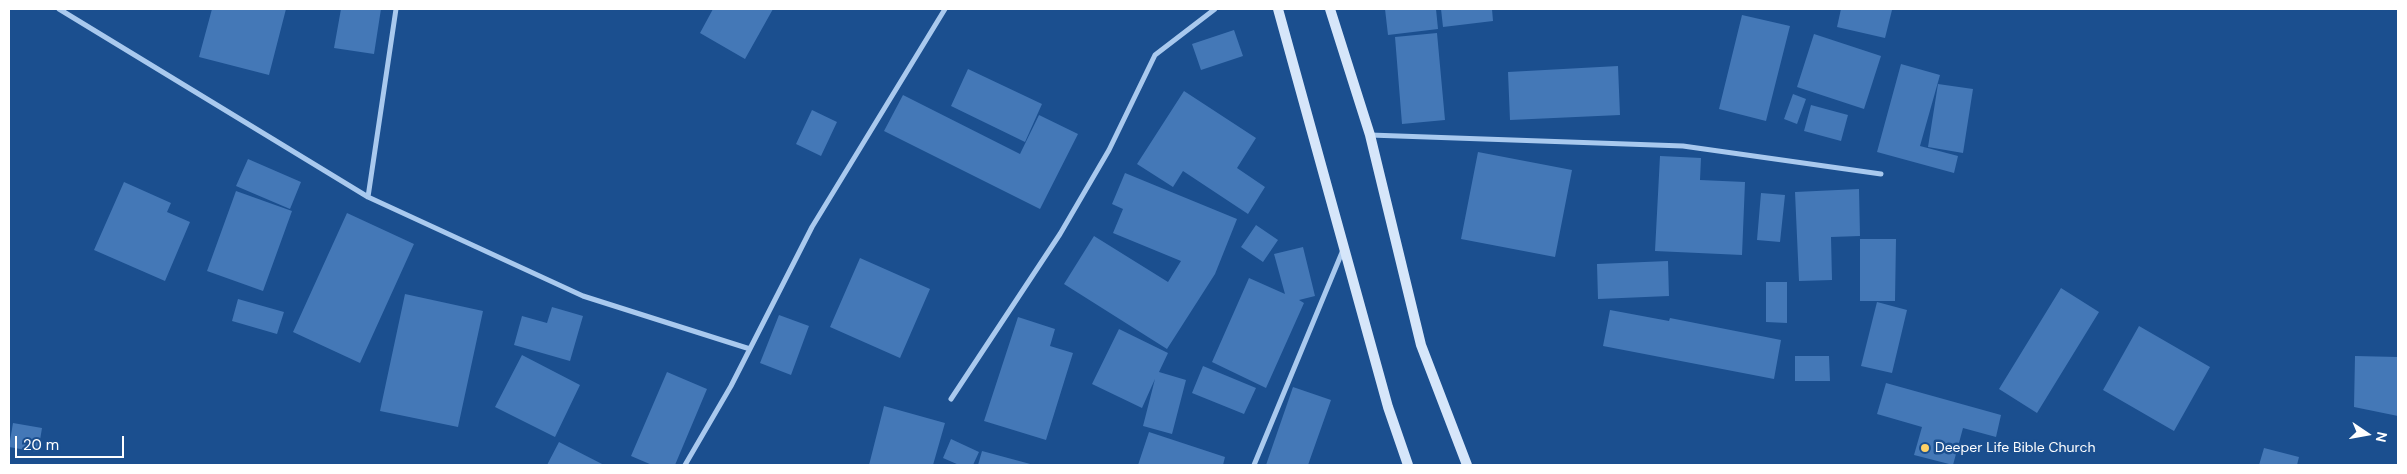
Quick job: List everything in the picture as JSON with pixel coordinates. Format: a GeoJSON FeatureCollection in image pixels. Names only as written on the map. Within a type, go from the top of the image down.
{"type":"FeatureCollection","features":[{"type":"Feature","properties":{"kind":"main road"},"geometry":{"type":"LineString","coordinates":[[1278,9],[1388,407],[1408,465]]}},
{"type":"Feature","properties":{"kind":"main road"},"geometry":{"type":"LineString","coordinates":[[1330,9],[1370,135],[1422,345],[1466,465]]}},
{"type":"Feature","properties":{"kind":"street"},"geometry":{"type":"LineString","coordinates":[[59,9],[368,197],[583,296],[750,349]]}},
{"type":"Feature","properties":{"kind":"street"},"geometry":{"type":"LineString","coordinates":[[368,197],[396,9]]}},
{"type":"Feature","properties":{"kind":"street"},"geometry":{"type":"LineString","coordinates":[[685,465],[750,349],[812,227],[945,9]]}},
{"type":"Feature","properties":{"kind":"street"},"geometry":{"type":"LineString","coordinates":[[951,399],[1060,234],[1109,150],[1155,55],[1215,9]]}},
{"type":"Feature","properties":{"kind":"street"},"geometry":{"type":"LineString","coordinates":[[1370,135],[1683,146],[1881,174]]}},
{"type":"Feature","properties":{"kind":"street"},"geometry":{"type":"LineString","coordinates":[[1254,465],[1345,248]]}},
{"type":"Feature","properties":{"kind":"building"},"geometry":{"type":"Polygon","coordinates":[[[212,9],[286,9],[269,75],[199,57],[212,9]]]}},
{"type":"Feature","properties":{"kind":"building"},"geometry":{"type":"Polygon","coordinates":[[[341,9],[381,9],[374,54],[334,48],[341,9]]]}},
{"type":"Feature","properties":{"kind":"building"},"geometry":{"type":"Polygon","coordinates":[[[713,9],[773,9],[745,59],[700,33],[713,9]]]}},
{"type":"Feature","properties":{"kind":"building"},"geometry":{"type":"Polygon","coordinates":[[[1385,9],[1436,9],[1438,29],[1388,35],[1385,9]]]}},
{"type":"Feature","properties":{"kind":"building"},"geometry":{"type":"Polygon","coordinates":[[[1441,9],[1492,9],[1493,21],[1443,27],[1441,9]]]}},
{"type":"Feature","properties":{"kind":"building"},"geometry":{"type":"Polygon","coordinates":[[[1841,9],[1892,10],[1885,38],[1837,27],[1841,9]]]}},
{"type":"Feature","properties":{"kind":"building"},"geometry":{"type":"Polygon","coordinates":[[[1742,15],[1790,26],[1766,121],[1719,109],[1742,15]]]}},
{"type":"Feature","properties":{"kind":"building"},"geometry":{"type":"Polygon","coordinates":[[[1234,30],[1243,56],[1201,70],[1192,44],[1234,30]]]}},
{"type":"Feature","properties":{"kind":"building"},"geometry":{"type":"Polygon","coordinates":[[[1437,33],[1445,120],[1402,124],[1395,37],[1437,33]]]}},
{"type":"Feature","properties":{"kind":"building"},"geometry":{"type":"Polygon","coordinates":[[[1814,34],[1881,56],[1864,109],[1797,87],[1814,34]]]}},
{"type":"Feature","properties":{"kind":"building"},"geometry":{"type":"Polygon","coordinates":[[[1901,64],[1940,75],[1920,146],[1958,156],[1954,173],[1877,152],[1901,64]]]}},
{"type":"Feature","properties":{"kind":"building"},"geometry":{"type":"Polygon","coordinates":[[[1618,66],[1620,115],[1510,120],[1508,72],[1618,66]]]}},
{"type":"Feature","properties":{"kind":"building"},"geometry":{"type":"Polygon","coordinates":[[[968,69],[1042,104],[1025,142],[951,106],[968,69]]]}},
{"type":"Feature","properties":{"kind":"building"},"geometry":{"type":"Polygon","coordinates":[[[1938,84],[1973,89],[1963,153],[1928,147],[1938,84]]]}},
{"type":"Feature","properties":{"kind":"building"},"geometry":{"type":"Polygon","coordinates":[[[1184,91],[1256,138],[1237,168],[1265,187],[1248,214],[1183,171],[1173,187],[1137,164],[1184,91]]]}},
{"type":"Feature","properties":{"kind":"building"},"geometry":{"type":"Polygon","coordinates":[[[1793,94],[1806,99],[1797,124],[1784,119],[1793,94]]]}},
{"type":"Feature","properties":{"kind":"building"},"geometry":{"type":"Polygon","coordinates":[[[903,95],[1020,154],[1039,115],[1078,134],[1040,209],[884,131],[903,95]]]}},
{"type":"Feature","properties":{"kind":"building"},"geometry":{"type":"Polygon","coordinates":[[[1811,105],[1848,115],[1841,141],[1804,131],[1811,105]]]}},
{"type":"Feature","properties":{"kind":"building"},"geometry":{"type":"Polygon","coordinates":[[[812,110],[837,122],[821,156],[796,144],[812,110]]]}},
{"type":"Feature","properties":{"kind":"building"},"geometry":{"type":"Polygon","coordinates":[[[1478,152],[1572,170],[1555,257],[1461,239],[1478,152]]]}},
{"type":"Feature","properties":{"kind":"building"},"geometry":{"type":"Polygon","coordinates":[[[1660,156],[1701,158],[1700,180],[1745,182],[1742,255],[1655,251],[1660,156]]]}},
{"type":"Feature","properties":{"kind":"building"},"geometry":{"type":"Polygon","coordinates":[[[248,159],[301,182],[290,209],[236,186],[248,159]]]}},
{"type":"Feature","properties":{"kind":"building"},"geometry":{"type":"Polygon","coordinates":[[[1125,173],[1237,219],[1215,274],[1167,349],[1064,284],[1094,236],[1168,282],[1181,261],[1113,233],[1123,209],[1112,204],[1125,173]]]}},
{"type":"Feature","properties":{"kind":"building"},"geometry":{"type":"Polygon","coordinates":[[[124,182],[171,203],[167,212],[190,222],[165,281],[94,250],[124,182]]]}},
{"type":"Feature","properties":{"kind":"building"},"geometry":{"type":"Polygon","coordinates":[[[1859,189],[1860,236],[1831,237],[1832,280],[1799,281],[1795,192],[1859,189]]]}},
{"type":"Feature","properties":{"kind":"building"},"geometry":{"type":"Polygon","coordinates":[[[236,191],[292,211],[263,291],[207,271],[236,191]]]}},
{"type":"Feature","properties":{"kind":"building"},"geometry":{"type":"Polygon","coordinates":[[[1761,193],[1785,195],[1780,242],[1757,240],[1761,193]]]}},
{"type":"Feature","properties":{"kind":"building"},"geometry":{"type":"Polygon","coordinates":[[[347,213],[414,244],[360,363],[293,332],[347,213]]]}},
{"type":"Feature","properties":{"kind":"building"},"geometry":{"type":"Polygon","coordinates":[[[1256,225],[1278,240],[1263,262],[1241,247],[1256,225]]]}},
{"type":"Feature","properties":{"kind":"building"},"geometry":{"type":"Polygon","coordinates":[[[1860,239],[1896,239],[1895,301],[1860,301],[1860,239]]]}},
{"type":"Feature","properties":{"kind":"building"},"geometry":{"type":"Polygon","coordinates":[[[1303,247],[1315,296],[1299,300],[1304,303],[1266,388],[1212,362],[1249,278],[1285,294],[1274,254],[1303,247]]]}},
{"type":"Feature","properties":{"kind":"building"},"geometry":{"type":"Polygon","coordinates":[[[860,258],[930,289],[900,358],[830,327],[860,258]]]}},
{"type":"Feature","properties":{"kind":"building"},"geometry":{"type":"Polygon","coordinates":[[[1668,261],[1669,296],[1598,299],[1597,264],[1668,261]]]}},
{"type":"Feature","properties":{"kind":"building"},"geometry":{"type":"Polygon","coordinates":[[[1766,282],[1787,282],[1787,323],[1766,322],[1766,282]]]}},
{"type":"Feature","properties":{"kind":"building"},"geometry":{"type":"Polygon","coordinates":[[[2061,288],[2099,312],[2037,413],[1999,389],[2061,288]]]}},
{"type":"Feature","properties":{"kind":"building"},"geometry":{"type":"Polygon","coordinates":[[[405,294],[483,311],[458,427],[380,411],[405,294]]]}},
{"type":"Feature","properties":{"kind":"building"},"geometry":{"type":"Polygon","coordinates":[[[238,299],[284,312],[277,334],[232,321],[238,299]]]}},
{"type":"Feature","properties":{"kind":"building"},"geometry":{"type":"Polygon","coordinates":[[[1877,302],[1907,310],[1892,373],[1861,366],[1877,302]]]}},
{"type":"Feature","properties":{"kind":"building"},"geometry":{"type":"Polygon","coordinates":[[[552,307],[583,316],[570,361],[514,345],[522,316],[547,323],[552,307]]]}},
{"type":"Feature","properties":{"kind":"building"},"geometry":{"type":"Polygon","coordinates":[[[1610,310],[1669,321],[1670,318],[1781,340],[1774,379],[1603,346],[1610,310]]]}},
{"type":"Feature","properties":{"kind":"building"},"geometry":{"type":"Polygon","coordinates":[[[779,315],[809,326],[791,375],[760,363],[779,315]]]}},
{"type":"Feature","properties":{"kind":"building"},"geometry":{"type":"Polygon","coordinates":[[[1018,317],[1055,329],[1050,346],[1073,353],[1046,440],[984,421],[1018,317]]]}},
{"type":"Feature","properties":{"kind":"building"},"geometry":{"type":"Polygon","coordinates":[[[2139,326],[2210,367],[2174,431],[2103,390],[2139,326]]]}},
{"type":"Feature","properties":{"kind":"building"},"geometry":{"type":"Polygon","coordinates":[[[1119,329],[1168,353],[1159,372],[1186,380],[1172,434],[1143,426],[1155,379],[1142,408],[1092,384],[1119,329]]]}},
{"type":"Feature","properties":{"kind":"building"},"geometry":{"type":"Polygon","coordinates":[[[522,355],[580,385],[555,437],[495,407],[522,355]]]}},
{"type":"Feature","properties":{"kind":"building"},"geometry":{"type":"Polygon","coordinates":[[[1795,356],[1829,356],[1830,381],[1795,381],[1795,356]]]}},
{"type":"Feature","properties":{"kind":"building"},"geometry":{"type":"Polygon","coordinates":[[[2355,356],[2398,357],[2398,416],[2354,407],[2355,356]]]}},
{"type":"Feature","properties":{"kind":"building"},"geometry":{"type":"Polygon","coordinates":[[[1203,366],[1256,388],[1244,414],[1192,393],[1203,366]]]}},
{"type":"Feature","properties":{"kind":"building"},"geometry":{"type":"Polygon","coordinates":[[[667,372],[707,389],[675,465],[652,465],[631,456],[667,372]]]}},
{"type":"Feature","properties":{"kind":"building"},"geometry":{"type":"Polygon","coordinates":[[[1886,383],[2001,415],[1996,437],[1963,428],[1953,465],[1914,455],[1922,427],[1877,414],[1886,383]]]}},
{"type":"Feature","properties":{"kind":"building"},"geometry":{"type":"Polygon","coordinates":[[[1293,387],[1331,400],[1308,465],[1266,465],[1293,387]]]}},
{"type":"Feature","properties":{"kind":"building"},"geometry":{"type":"Polygon","coordinates":[[[884,406],[945,423],[933,465],[869,465],[884,406]]]}},
{"type":"Feature","properties":{"kind":"building"},"geometry":{"type":"Polygon","coordinates":[[[13,423],[42,428],[38,452],[9,447],[13,423]]]}},
{"type":"Feature","properties":{"kind":"building"},"geometry":{"type":"Polygon","coordinates":[[[1149,432],[1225,457],[1223,465],[1138,465],[1149,432]]]}},
{"type":"Feature","properties":{"kind":"building"},"geometry":{"type":"Polygon","coordinates":[[[951,439],[979,452],[973,465],[959,465],[943,458],[951,439]]]}},
{"type":"Feature","properties":{"kind":"building"},"geometry":{"type":"Polygon","coordinates":[[[559,442],[604,465],[547,465],[559,442]]]}},
{"type":"Feature","properties":{"kind":"building"},"geometry":{"type":"Polygon","coordinates":[[[2264,448],[2299,457],[2297,465],[2259,465],[2264,448]]]}},
{"type":"Feature","properties":{"kind":"building"},"geometry":{"type":"Polygon","coordinates":[[[982,451],[1034,465],[978,465],[982,451]]]}},
{"type":"Feature","properties":{"kind":"place","name":"Deeper Life Bible Church"},"geometry":{"type":"Point","coordinates":[1925,448]}}]}
